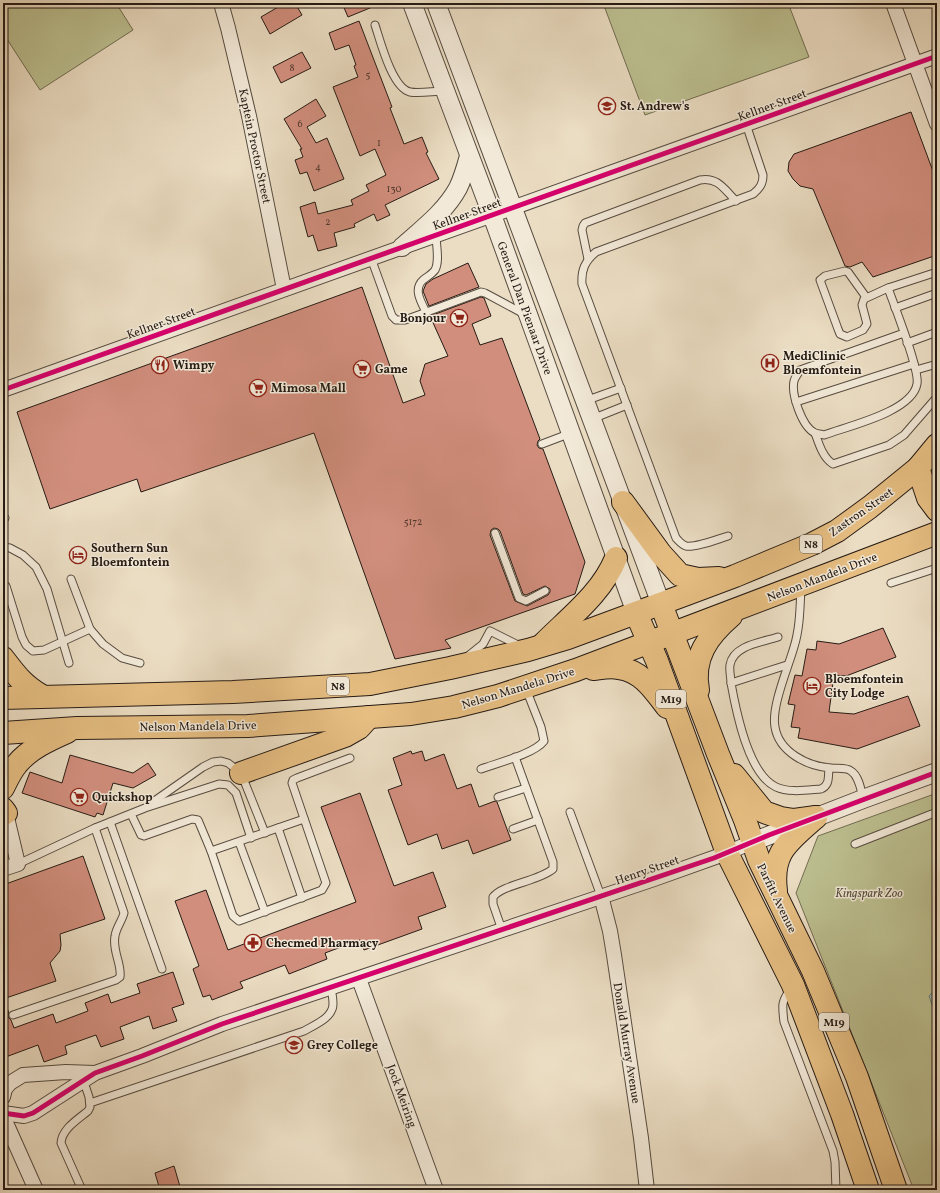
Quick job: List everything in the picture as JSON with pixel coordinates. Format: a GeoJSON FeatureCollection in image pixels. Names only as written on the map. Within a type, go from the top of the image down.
{"type":"FeatureCollection","features":[{"type":"Feature","properties":{"kind":"highway","name":"Zastron Street"},"geometry":{"type":"LineString","coordinates":[[661,604],[735,576],[812,544],[837,531],[870,508],[918,468],[937,445]]}},
{"type":"Feature","properties":{"kind":"highway"},"geometry":{"type":"LineString","coordinates":[[918,468],[928,498],[937,510]]}},
{"type":"Feature","properties":{"kind":"highway"},"geometry":{"type":"LineString","coordinates":[[623,502],[661,554],[680,575],[698,579],[735,576]]}},
{"type":"Feature","properties":{"kind":"highway","name":"Nelson Mandela Drive"},"geometry":{"type":"LineString","coordinates":[[3,733],[77,728],[248,726],[411,714],[454,708],[498,696],[576,670],[937,533]]}},
{"type":"Feature","properties":{"kind":"highway"},"geometry":{"type":"LineString","coordinates":[[534,649],[576,612],[599,588],[611,572],[616,558]]}},
{"type":"Feature","properties":{"kind":"highway","name":"N8"},"geometry":{"type":"LineString","coordinates":[[3,698],[233,692],[370,684],[534,649],[661,604]]}},
{"type":"Feature","properties":{"kind":"highway","name":"Parfitt Avenue"},"geometry":{"type":"LineString","coordinates":[[661,604],[718,754],[745,820],[759,860],[777,900],[813,971],[857,1077],[896,1190]]}},
{"type":"Feature","properties":{"kind":"highway"},"geometry":{"type":"LineString","coordinates":[[702,710],[697,684],[697,670],[700,657],[706,643],[714,632],[741,608]]}},
{"type":"Feature","properties":{"kind":"highway","name":"Parfitt Avenue"},"geometry":{"type":"LineString","coordinates":[[636,613],[680,724],[727,853],[793,986],[842,1114],[868,1190]]}},
{"type":"Feature","properties":{"kind":"highway"},"geometry":{"type":"LineString","coordinates":[[3,658],[18,679],[30,689],[42,696]]}},
{"type":"Feature","properties":{"kind":"highway"},"geometry":{"type":"LineString","coordinates":[[576,670],[619,668],[639,675],[648,682],[680,724]]}},
{"type":"Feature","properties":{"kind":"highway"},"geometry":{"type":"LineString","coordinates":[[234,779],[345,736],[359,728],[369,717]]}},
{"type":"Feature","properties":{"kind":"highway"},"geometry":{"type":"LineString","coordinates":[[3,788],[16,764],[25,754],[55,737],[77,728]]}},
{"type":"Feature","properties":{"kind":"highway"},"geometry":{"type":"LineString","coordinates":[[718,754],[764,812],[781,818],[794,820],[816,817]]}},
{"type":"Feature","properties":{"kind":"highway"},"geometry":{"type":"LineString","coordinates":[[777,900],[774,877],[780,852],[816,817]]}},
{"type":"Feature","properties":{"kind":"highway"},"geometry":{"type":"LineString","coordinates":[[857,1077],[860,1106],[876,1150],[879,1164],[877,1175],[868,1190]]}},
{"type":"Feature","properties":{"kind":"street","name":"Kaptein Proctor Street"},"geometry":{"type":"LineString","coordinates":[[220,3],[228,28],[249,116],[284,289]]}},
{"type":"Feature","properties":{"kind":"street","name":"General Dan Pienaar Drive"},"geometry":{"type":"LineString","coordinates":[[412,3],[492,215],[636,613]]}},
{"type":"Feature","properties":{"kind":"street","name":"General Dan Pienaar Drive"},"geometry":{"type":"LineString","coordinates":[[436,3],[661,604]]}},
{"type":"Feature","properties":{"kind":"street"},"geometry":{"type":"LineString","coordinates":[[893,3],[937,124]]}},
{"type":"Feature","properties":{"kind":"street","name":"Kellner Street"},"geometry":{"type":"LineString","coordinates":[[3,390],[937,56]]}},
{"type":"Feature","properties":{"kind":"street"},"geometry":{"type":"LineString","coordinates":[[402,247],[433,219],[451,199],[462,178],[469,156]]}},
{"type":"Feature","properties":{"kind":"street"},"geometry":{"type":"LineString","coordinates":[[587,408],[578,411],[576,419],[588,462],[593,494]]}},
{"type":"Feature","properties":{"kind":"street","name":"Henry Street"},"geometry":{"type":"LineString","coordinates":[[3,1114],[24,1116],[33,1113],[82,1076],[95,1073],[142,1056],[222,1024],[359,979],[727,853],[816,817],[937,772]]}},
{"type":"Feature","properties":{"kind":"street"},"geometry":{"type":"LineString","coordinates":[[3,869],[18,864],[4,806]]}},
{"type":"Feature","properties":{"kind":"street","name":"Donald Murray Avenue"},"geometry":{"type":"LineString","coordinates":[[601,896],[613,949],[641,1138],[647,1190]]}},
{"type":"Feature","properties":{"kind":"street","name":"Jock Meiring"},"geometry":{"type":"LineString","coordinates":[[359,979],[436,1190]]}},
{"type":"Feature","properties":{"kind":"street"},"geometry":{"type":"LineString","coordinates":[[3,1098],[8,1079],[23,1075],[82,1076]]}},
{"type":"Feature","properties":{"kind":"street"},"geometry":{"type":"LineString","coordinates":[[3,1114],[36,1190]]}},
{"type":"Feature","properties":{"kind":"lane"},"geometry":{"type":"LineString","coordinates":[[375,24],[391,69],[401,87],[409,92],[444,91]]}},
{"type":"Feature","properties":{"kind":"lane"},"geometry":{"type":"LineString","coordinates":[[728,536],[694,546],[681,544],[676,538],[582,284],[582,277],[584,266],[588,259],[596,252],[753,194],[763,182],[763,175],[746,124]]}},
{"type":"Feature","properties":{"kind":"lane"},"geometry":{"type":"LineString","coordinates":[[588,259],[582,230],[585,223],[700,180],[708,179],[715,181],[736,201]]}},
{"type":"Feature","properties":{"kind":"lane"},"geometry":{"type":"LineString","coordinates":[[426,312],[418,292],[418,287],[436,269],[436,235]]}},
{"type":"Feature","properties":{"kind":"lane"},"geometry":{"type":"LineString","coordinates":[[371,258],[392,316],[396,320],[405,320],[481,292],[528,317]]}},
{"type":"Feature","properties":{"kind":"lane"},"geometry":{"type":"LineString","coordinates":[[866,297],[848,272],[845,271],[825,276],[820,280],[838,329],[843,336],[847,337],[865,328],[867,324],[862,302],[866,297],[937,272]]}},
{"type":"Feature","properties":{"kind":"lane"},"geometry":{"type":"LineString","coordinates":[[888,288],[904,333],[915,367],[917,385],[912,394],[904,403],[890,412],[824,435],[808,428],[796,402],[793,386],[794,380],[800,370],[904,333]]}},
{"type":"Feature","properties":{"kind":"lane"},"geometry":{"type":"LineString","coordinates":[[895,308],[937,293]]}},
{"type":"Feature","properties":{"kind":"lane"},"geometry":{"type":"LineString","coordinates":[[907,343],[937,332]]}},
{"type":"Feature","properties":{"kind":"lane"},"geometry":{"type":"LineString","coordinates":[[796,402],[915,367],[937,364]]}},
{"type":"Feature","properties":{"kind":"lane"},"geometry":{"type":"LineString","coordinates":[[587,408],[621,388]]}},
{"type":"Feature","properties":{"kind":"lane"},"geometry":{"type":"LineString","coordinates":[[815,432],[824,454],[828,461],[833,464],[889,444],[904,435],[937,397]]}},
{"type":"Feature","properties":{"kind":"lane"},"geometry":{"type":"LineString","coordinates":[[587,408],[628,405]]}},
{"type":"Feature","properties":{"kind":"lane"},"geometry":{"type":"LineString","coordinates":[[542,444],[571,433]]}},
{"type":"Feature","properties":{"kind":"lane"},"geometry":{"type":"LineString","coordinates":[[495,533],[519,598],[526,601],[545,591]]}},
{"type":"Feature","properties":{"kind":"lane"},"geometry":{"type":"LineString","coordinates":[[3,547],[10,548],[23,555],[36,567],[46,589],[69,662]]}},
{"type":"Feature","properties":{"kind":"lane"},"geometry":{"type":"LineString","coordinates":[[891,583],[937,568]]}},
{"type":"Feature","properties":{"kind":"lane"},"geometry":{"type":"LineString","coordinates":[[71,579],[90,628],[103,644],[122,658],[140,663]]}},
{"type":"Feature","properties":{"kind":"lane"},"geometry":{"type":"LineString","coordinates":[[801,585],[800,615],[794,647],[787,666],[774,715],[775,728],[780,741],[790,752],[804,761],[829,768],[846,769],[852,771],[858,780],[863,799]]}},
{"type":"Feature","properties":{"kind":"lane"},"geometry":{"type":"LineString","coordinates":[[6,586],[26,645],[33,651],[44,650],[90,628]]}},
{"type":"Feature","properties":{"kind":"lane"},"geometry":{"type":"LineString","coordinates":[[778,637],[744,648],[734,654],[730,664],[731,683],[738,720],[745,743],[760,773],[768,782],[785,790],[821,789],[826,787],[829,768]]}},
{"type":"Feature","properties":{"kind":"lane"},"geometry":{"type":"LineString","coordinates":[[731,683],[787,666]]}},
{"type":"Feature","properties":{"kind":"lane"},"geometry":{"type":"LineString","coordinates":[[481,769],[540,746],[544,741],[541,727],[526,687]]}},
{"type":"Feature","properties":{"kind":"lane"},"geometry":{"type":"LineString","coordinates":[[502,930],[493,904],[493,898],[496,894],[546,874],[553,869],[553,862],[515,757]]}},
{"type":"Feature","properties":{"kind":"lane"},"geometry":{"type":"LineString","coordinates":[[131,814],[141,834],[144,836],[192,819],[198,820],[211,851],[234,918],[239,921],[322,890],[326,883],[292,787],[293,780],[350,758]]}},
{"type":"Feature","properties":{"kind":"lane"},"geometry":{"type":"LineString","coordinates":[[145,808],[203,767],[213,762],[221,761],[228,763],[234,779],[266,833]]}},
{"type":"Feature","properties":{"kind":"lane"},"geometry":{"type":"LineString","coordinates":[[18,864],[95,828],[145,808],[234,779]]}},
{"type":"Feature","properties":{"kind":"lane"},"geometry":{"type":"LineString","coordinates":[[234,779],[236,793],[251,838]]}},
{"type":"Feature","properties":{"kind":"lane"},"geometry":{"type":"LineString","coordinates":[[498,798],[526,788]]}},
{"type":"Feature","properties":{"kind":"lane"},"geometry":{"type":"LineString","coordinates":[[570,812],[601,896]]}},
{"type":"Feature","properties":{"kind":"lane"},"geometry":{"type":"LineString","coordinates":[[856,844],[937,812]]}},
{"type":"Feature","properties":{"kind":"lane"},"geometry":{"type":"LineString","coordinates":[[211,851],[304,819]]}},
{"type":"Feature","properties":{"kind":"lane"},"geometry":{"type":"LineString","coordinates":[[513,829],[538,820]]}},
{"type":"Feature","properties":{"kind":"lane"},"geometry":{"type":"LineString","coordinates":[[110,822],[162,969]]}},
{"type":"Feature","properties":{"kind":"lane"},"geometry":{"type":"LineString","coordinates":[[13,1015],[116,980],[120,977],[121,973],[115,952],[115,936],[124,913],[95,828]]}},
{"type":"Feature","properties":{"kind":"lane"},"geometry":{"type":"LineString","coordinates":[[278,828],[302,898]]}},
{"type":"Feature","properties":{"kind":"lane"},"geometry":{"type":"LineString","coordinates":[[239,842],[264,912]]}},
{"type":"Feature","properties":{"kind":"lane"},"geometry":{"type":"LineString","coordinates":[[793,986],[784,998],[782,1006],[784,1022],[833,1151],[836,1190]]}},
{"type":"Feature","properties":{"kind":"lane"},"geometry":{"type":"LineString","coordinates":[[90,1103],[304,1031],[322,1021],[331,1011],[333,1004],[331,988]]}},
{"type":"Feature","properties":{"kind":"lane"},"geometry":{"type":"LineString","coordinates":[[82,1076],[90,1107],[88,1111],[73,1123],[62,1137],[61,1143],[82,1190]]}},
{"type":"Feature","properties":{"kind":"green space"},"geometry":{"type":"Polygon","coordinates":[[[3,3],[116,3],[133,30],[40,90],[3,33],[3,3]]]}},
{"type":"Feature","properties":{"kind":"green space"},"geometry":{"type":"Polygon","coordinates":[[[603,3],[788,3],[809,57],[645,115],[603,3]]]}},
{"type":"Feature","properties":{"kind":"green space","name":"Kingspark Zoo"},"geometry":{"type":"Polygon","coordinates":[[[937,793],[937,1190],[914,1190],[796,893],[818,836],[937,793]]]}},
{"type":"Feature","properties":{"kind":"water"},"geometry":{"type":"Polygon","coordinates":[[[937,988],[937,1019],[929,996],[937,988]]]}},
{"type":"Feature","properties":{"kind":"building"},"geometry":{"type":"Polygon","coordinates":[[[285,3],[295,3],[302,15],[270,34],[261,17],[285,3]]]}},
{"type":"Feature","properties":{"kind":"building"},"geometry":{"type":"Polygon","coordinates":[[[342,3],[382,3],[348,17],[342,3]]]}},
{"type":"Feature","properties":{"kind":"building"},"geometry":{"type":"Polygon","coordinates":[[[359,21],[392,107],[390,108],[404,144],[422,137],[428,152],[426,153],[439,179],[385,205],[390,215],[377,221],[374,214],[354,224],[355,227],[334,233],[337,246],[318,251],[313,235],[308,237],[300,207],[315,202],[318,214],[353,205],[351,200],[369,191],[366,185],[386,175],[375,149],[360,156],[333,87],[358,77],[354,66],[356,65],[349,45],[335,50],[329,33],[359,21]]]}},
{"type":"Feature","properties":{"kind":"building"},"geometry":{"type":"Polygon","coordinates":[[[302,52],[311,68],[281,83],[273,67],[302,52]]]}},
{"type":"Feature","properties":{"kind":"building"},"geometry":{"type":"Polygon","coordinates":[[[316,99],[326,116],[307,127],[316,143],[327,138],[344,179],[314,191],[307,172],[300,174],[295,160],[303,157],[300,149],[302,149],[284,119],[316,99]]]}},
{"type":"Feature","properties":{"kind":"building"},"geometry":{"type":"Polygon","coordinates":[[[911,112],[937,182],[937,255],[873,277],[862,262],[850,267],[845,266],[813,189],[800,186],[793,179],[788,171],[789,162],[794,154],[911,112]]]}},
{"type":"Feature","properties":{"kind":"building"},"geometry":{"type":"Polygon","coordinates":[[[468,263],[479,287],[429,306],[423,291],[426,284],[433,279],[468,263]]]}},
{"type":"Feature","properties":{"kind":"building"},"geometry":{"type":"Polygon","coordinates":[[[362,287],[403,403],[425,395],[420,381],[425,364],[448,356],[430,316],[481,297],[484,298],[491,316],[472,324],[480,345],[502,338],[540,439],[537,445],[539,448],[543,449],[585,562],[575,594],[445,640],[451,648],[395,659],[314,433],[141,492],[137,479],[50,509],[17,412],[362,287]],[[494,528],[491,530],[490,535],[515,601],[527,606],[548,595],[550,589],[545,586],[526,595],[523,594],[498,529],[494,528]]]}},
{"type":"Feature","properties":{"kind":"building","name":"Bloemfontein City Lodge"},"geometry":{"type":"Polygon","coordinates":[[[883,628],[896,657],[846,676],[834,675],[829,712],[854,714],[908,696],[920,726],[857,749],[798,738],[800,728],[791,727],[795,705],[788,704],[795,675],[802,676],[807,649],[816,650],[817,641],[839,644],[883,628]]]}},
{"type":"Feature","properties":{"kind":"building"},"geometry":{"type":"Polygon","coordinates":[[[411,751],[412,754],[422,751],[425,761],[444,754],[457,789],[471,784],[479,807],[495,801],[497,802],[511,840],[473,854],[468,840],[442,849],[437,834],[408,845],[388,790],[402,785],[393,758],[411,751]]]}},
{"type":"Feature","properties":{"kind":"building"},"geometry":{"type":"Polygon","coordinates":[[[70,755],[133,773],[148,763],[156,775],[133,788],[113,783],[103,815],[97,813],[95,817],[22,793],[30,772],[62,783],[70,755]]]}},
{"type":"Feature","properties":{"kind":"building"},"geometry":{"type":"Polygon","coordinates":[[[360,793],[394,886],[433,872],[446,907],[418,917],[422,929],[364,950],[360,940],[325,953],[327,959],[289,974],[285,965],[240,982],[243,988],[212,1000],[210,995],[203,997],[193,969],[199,966],[175,901],[206,890],[228,950],[356,902],[321,807],[360,793]]]}},
{"type":"Feature","properties":{"kind":"building"},"geometry":{"type":"Polygon","coordinates":[[[83,856],[105,919],[60,934],[60,951],[50,963],[56,981],[3,999],[3,885],[83,856]]]}},
{"type":"Feature","properties":{"kind":"building"},"geometry":{"type":"Polygon","coordinates":[[[173,972],[184,1004],[172,1008],[177,1021],[153,1029],[149,1016],[120,1027],[124,1039],[101,1047],[96,1035],[65,1046],[67,1054],[44,1062],[38,1045],[3,1058],[3,1001],[9,1013],[8,1017],[14,1028],[53,1014],[56,1023],[88,1011],[85,1003],[108,994],[111,1003],[140,993],[137,984],[173,972]]]}},
{"type":"Feature","properties":{"kind":"building"},"geometry":{"type":"Polygon","coordinates":[[[174,1166],[181,1190],[160,1190],[155,1173],[174,1166]]]}},
{"type":"Feature","properties":{"kind":"cycle path"},"geometry":{"type":"LineString","coordinates":[[3,390],[937,56]]}},
{"type":"Feature","properties":{"kind":"cycle path"},"geometry":{"type":"LineString","coordinates":[[3,1113],[24,1116],[33,1113],[95,1073],[222,1024],[714,858],[769,835],[937,772]]}},
{"type":"Feature","properties":{"kind":"place","name":"St. Andrew's"},"geometry":{"type":"Point","coordinates":[607,106]}},
{"type":"Feature","properties":{"kind":"place","name":"Bonjour"},"geometry":{"type":"Point","coordinates":[459,318]}},
{"type":"Feature","properties":{"kind":"place","name":"MediClinic Bloemfontein"},"geometry":{"type":"Point","coordinates":[770,363]}},
{"type":"Feature","properties":{"kind":"place","name":"Wimpy"},"geometry":{"type":"Point","coordinates":[160,365]}},
{"type":"Feature","properties":{"kind":"place","name":"Game"},"geometry":{"type":"Point","coordinates":[362,369]}},
{"type":"Feature","properties":{"kind":"place","name":"Mimosa Mall"},"geometry":{"type":"Point","coordinates":[258,388]}},
{"type":"Feature","properties":{"kind":"place","name":"Southern Sun Bloemfontein"},"geometry":{"type":"Point","coordinates":[78,555]}},
{"type":"Feature","properties":{"kind":"place","name":"Bloemfontein City Lodge"},"geometry":{"type":"Point","coordinates":[812,686]}},
{"type":"Feature","properties":{"kind":"place","name":"Quickshop"},"geometry":{"type":"Point","coordinates":[79,797]}},
{"type":"Feature","properties":{"kind":"place","name":"Checmed Pharmacy"},"geometry":{"type":"Point","coordinates":[253,943]}},
{"type":"Feature","properties":{"kind":"place","name":"Grey College"},"geometry":{"type":"Point","coordinates":[294,1045]}}]}
